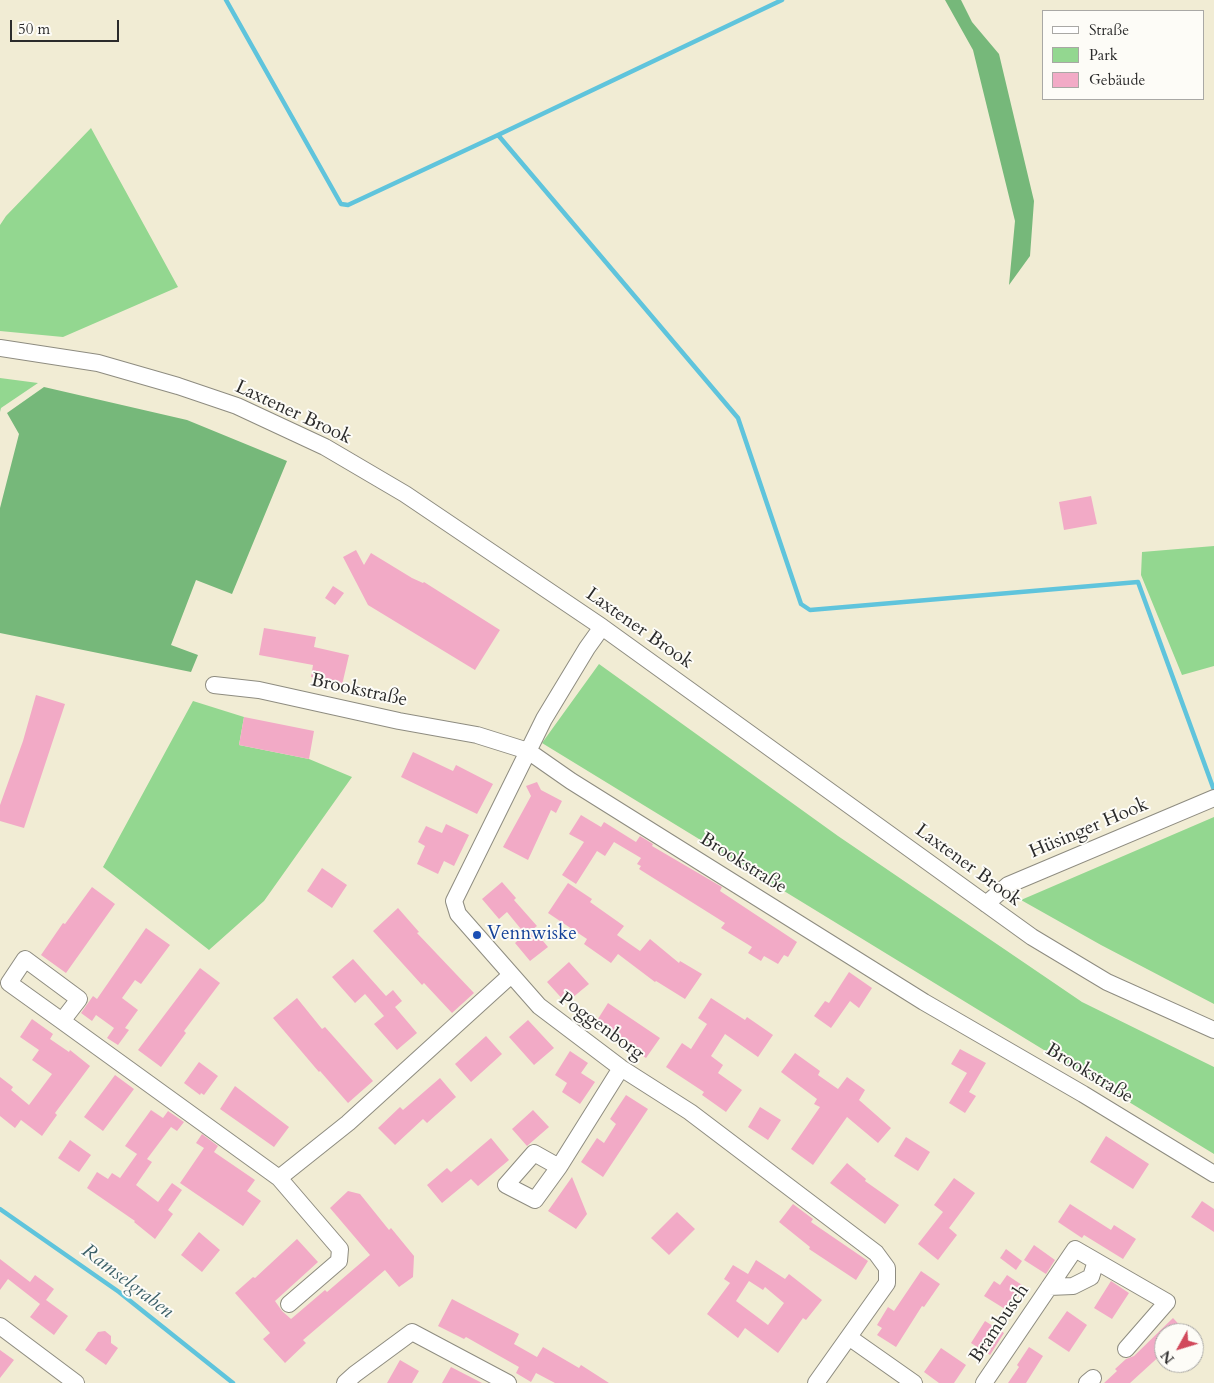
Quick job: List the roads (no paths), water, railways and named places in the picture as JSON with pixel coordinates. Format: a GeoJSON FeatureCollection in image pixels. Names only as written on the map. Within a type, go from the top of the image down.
{"type":"FeatureCollection","features":[{"type":"Feature","properties":{"kind":"street","name":"Laxtener Brook"},"geometry":{"type":"LineString","coordinates":[[0,348],[98,363],[178,386],[236,406],[324,447],[405,494],[602,627],[1032,937],[1107,982],[1214,1030]]}},
{"type":"Feature","properties":{"kind":"street","name":"Poggenborg"},"geometry":{"type":"LineString","coordinates":[[602,627],[544,719],[454,901],[458,914],[539,1006],[621,1068],[690,1112],[876,1253],[886,1268],[887,1283],[850,1338],[816,1383]]}},
{"type":"Feature","properties":{"kind":"street","name":"Brookstraße"},"geometry":{"type":"LineString","coordinates":[[214,685],[259,690],[399,721],[477,735],[528,751],[571,781],[924,1002],[1083,1094],[1214,1174]]}},
{"type":"Feature","properties":{"kind":"street","name":"Hüsinger Hook"},"geometry":{"type":"LineString","coordinates":[[986,904],[1008,885],[1214,798]]}},
{"type":"Feature","properties":{"kind":"street"},"geometry":{"type":"LineString","coordinates":[[279,1178],[348,1123],[511,975]]}},
{"type":"Feature","properties":{"kind":"street"},"geometry":{"type":"LineString","coordinates":[[62,1021],[279,1178],[340,1249],[339,1262],[289,1304]]}},
{"type":"Feature","properties":{"kind":"street"},"geometry":{"type":"LineString","coordinates":[[559,1167],[621,1068]]}},
{"type":"Feature","properties":{"kind":"street","name":"Brambusch"},"geometry":{"type":"LineString","coordinates":[[984,1383],[1075,1249],[1167,1302],[1126,1349]]}},
{"type":"Feature","properties":{"kind":"street","name":"Brambusch"},"geometry":{"type":"LineString","coordinates":[[1049,1287],[1073,1286],[1091,1276],[1096,1261]]}},
{"type":"Feature","properties":{"kind":"street"},"geometry":{"type":"LineString","coordinates":[[0,1326],[76,1383]]}},
{"type":"Feature","properties":{"kind":"street"},"geometry":{"type":"LineString","coordinates":[[345,1383],[354,1374],[412,1332],[508,1383]]}},
{"type":"Feature","properties":{"kind":"street"},"geometry":{"type":"LineString","coordinates":[[850,1338],[914,1383]]}},
{"type":"Feature","properties":{"kind":"waterway"},"geometry":{"type":"LineString","coordinates":[[226,0],[341,204],[348,205],[498,135],[738,418],[801,604],[810,610],[1138,582],[1214,790]]}},
{"type":"Feature","properties":{"kind":"waterway"},"geometry":{"type":"LineString","coordinates":[[498,135],[782,0]]}},
{"type":"Feature","properties":{"kind":"waterway","name":"Ramselgraben"},"geometry":{"type":"LineString","coordinates":[[0,1209],[119,1292],[233,1383]]}},
{"type":"Feature","properties":{"kind":"place","name":"Vennwiske"},"geometry":{"type":"Point","coordinates":[477,935]}}]}
